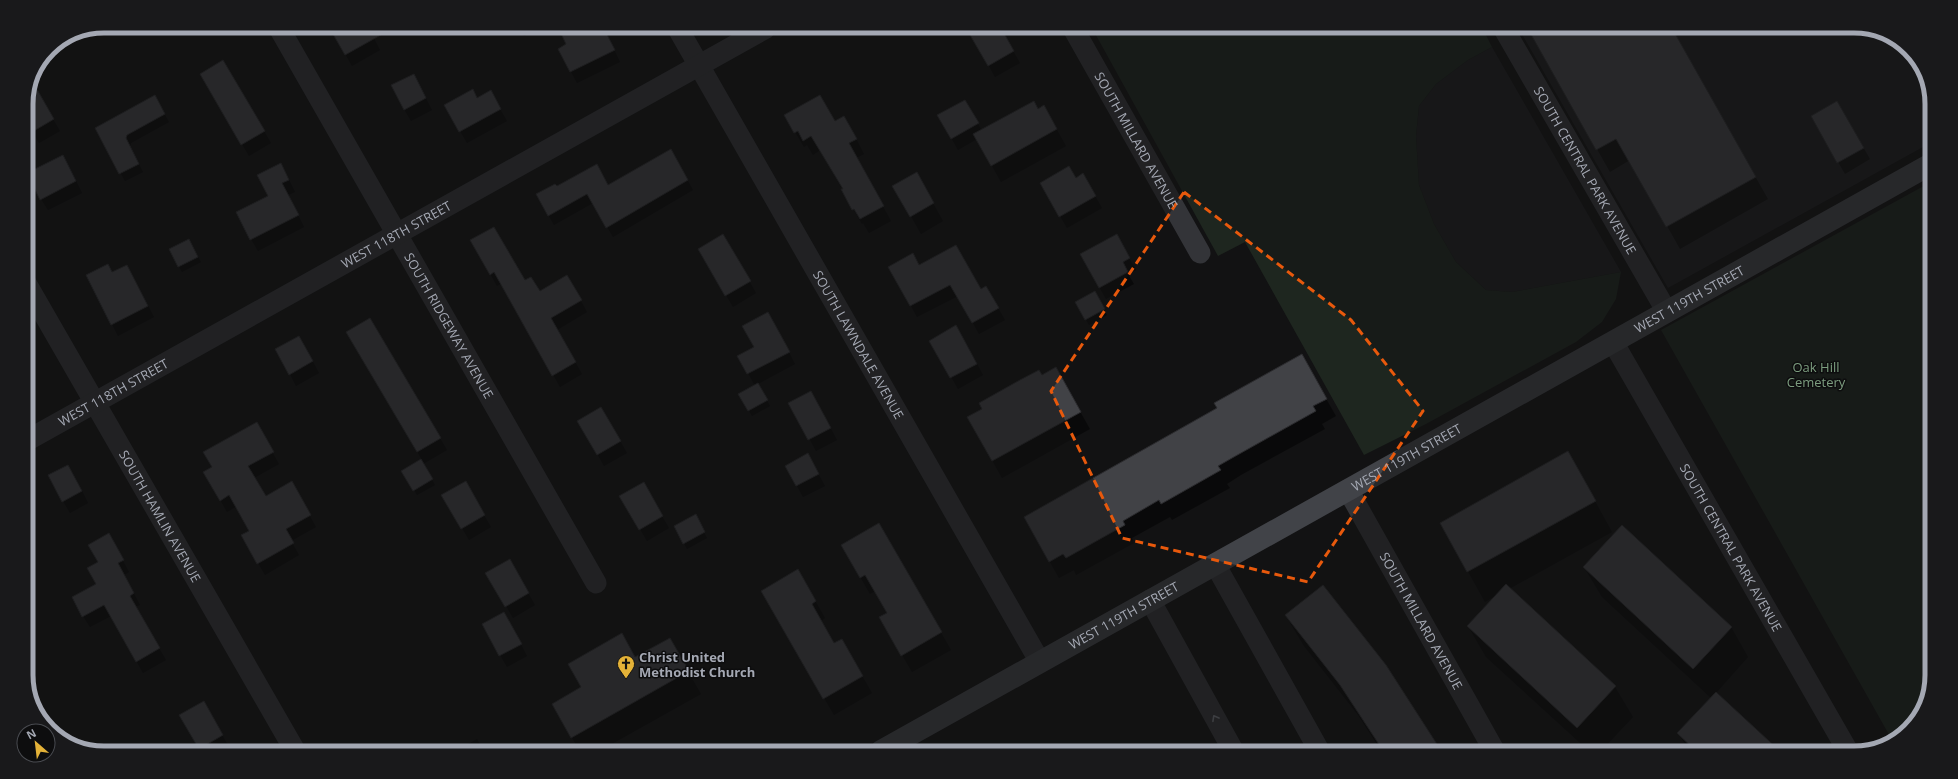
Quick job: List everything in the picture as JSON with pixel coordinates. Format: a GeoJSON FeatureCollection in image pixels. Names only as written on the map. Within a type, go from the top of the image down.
{"type":"FeatureCollection","features":[{"type":"Feature","properties":{"kind":"street","name":"SOUTH RIDGEWAY AVENUE"},"geometry":{"type":"LineString","coordinates":[[282,33],[596,583]]}},
{"type":"Feature","properties":{"kind":"street","name":"SOUTH LAWNDALE AVENUE"},"geometry":{"type":"LineString","coordinates":[[680,33],[1040,662]]}},
{"type":"Feature","properties":{"kind":"street","name":"WEST 118TH STREET"},"geometry":{"type":"LineString","coordinates":[[33,438],[757,33]]}},
{"type":"Feature","properties":{"kind":"street","name":"SOUTH MILLARD AVENUE"},"geometry":{"type":"LineString","coordinates":[[1076,33],[1200,253]]}},
{"type":"Feature","properties":{"kind":"street","name":"SOUTH CENTRAL PARK AVENUE"},"geometry":{"type":"LineString","coordinates":[[1506,33],[1667,312]]}},
{"type":"Feature","properties":{"kind":"street","name":"WEST 119TH STREET"},"geometry":{"type":"LineString","coordinates":[[890,746],[1925,167]]}},
{"type":"Feature","properties":{"kind":"street","name":"SOUTH HAMLIN AVENUE"},"geometry":{"type":"LineString","coordinates":[[33,295],[292,746]]}},
{"type":"Feature","properties":{"kind":"street","name":"SOUTH CENTRAL PARK AVENUE"},"geometry":{"type":"LineString","coordinates":[[1613,342],[1845,746]]}},
{"type":"Feature","properties":{"kind":"street","name":"SOUTH MILLARD AVENUE"},"geometry":{"type":"LineString","coordinates":[[1348,490],[1492,746]]}},
{"type":"Feature","properties":{"kind":"street"},"geometry":{"type":"LineString","coordinates":[[1215,564],[1317,746]]}},
{"type":"Feature","properties":{"kind":"street"},"geometry":{"type":"LineString","coordinates":[[1150,600],[1231,746]]}},
{"type":"Feature","properties":{"kind":"highlighted area"},"geometry":{"type":"Polygon","coordinates":[[[1184,192],[1351,320],[1423,411],[1308,582],[1122,538],[1051,391],[1184,192]]]}},
{"type":"Feature","properties":{"kind":"shaded area"},"geometry":{"type":"Polygon","coordinates":[[[1521,33],[1854,33],[1872,35],[1885,40],[1907,57],[1920,77],[1923,86],[1925,100],[1925,146],[1668,288],[1521,33]]]}},
{"type":"Feature","properties":{"kind":"shaded area"},"geometry":{"type":"Polygon","coordinates":[[[1492,47],[1621,272],[1512,292],[1486,290],[1456,262],[1434,224],[1419,185],[1416,136],[1419,106],[1436,84],[1468,60],[1492,47]]]}},
{"type":"Feature","properties":{"kind":"green space"},"geometry":{"type":"Polygon","coordinates":[[[1095,33],[1485,33],[1492,47],[1468,60],[1436,84],[1419,106],[1416,136],[1419,185],[1434,224],[1456,262],[1486,290],[1512,292],[1621,272],[1616,299],[1602,322],[1576,342],[1426,424],[1364,455],[1245,242],[1218,256],[1095,33]]]}},
{"type":"Feature","properties":{"kind":"green space","name":"Oak Hill Cemetery"},"geometry":{"type":"Polygon","coordinates":[[[1925,185],[1925,679],[1920,702],[1910,718],[1904,725],[1890,736],[1661,330],[1925,185]]]}},
{"type":"Feature","properties":{"kind":"building"},"geometry":{"type":"Polygon","coordinates":[[[332,33],[384,33],[345,55],[332,33]]]}},
{"type":"Feature","properties":{"kind":"building"},"geometry":{"type":"Polygon","coordinates":[[[561,33],[606,33],[615,50],[570,72],[558,49],[566,44],[561,33]]]}},
{"type":"Feature","properties":{"kind":"building"},"geometry":{"type":"Polygon","coordinates":[[[969,33],[1004,33],[1014,51],[988,66],[969,33]]]}},
{"type":"Feature","properties":{"kind":"building"},"geometry":{"type":"Polygon","coordinates":[[[1530,33],[1675,33],[1756,177],[1666,227],[1616,139],[1596,150],[1530,33]]]}},
{"type":"Feature","properties":{"kind":"building"},"geometry":{"type":"Polygon","coordinates":[[[223,60],[265,131],[241,145],[200,74],[223,60]]]}},
{"type":"Feature","properties":{"kind":"building"},"geometry":{"type":"Polygon","coordinates":[[[414,74],[426,98],[404,110],[391,85],[414,74]]]}},
{"type":"Feature","properties":{"kind":"building"},"geometry":{"type":"Polygon","coordinates":[[[35,86],[54,119],[33,131],[33,100],[35,86]]]}},
{"type":"Feature","properties":{"kind":"building"},"geometry":{"type":"Polygon","coordinates":[[[473,89],[477,98],[491,90],[501,109],[459,132],[444,105],[473,89]]]}},
{"type":"Feature","properties":{"kind":"building"},"geometry":{"type":"Polygon","coordinates":[[[155,95],[165,114],[127,135],[126,138],[139,164],[119,174],[95,128],[155,95]]]}},
{"type":"Feature","properties":{"kind":"building"},"geometry":{"type":"Polygon","coordinates":[[[820,95],[835,121],[844,116],[857,139],[849,143],[884,206],[860,219],[854,209],[852,210],[841,189],[843,189],[811,136],[803,141],[798,131],[794,133],[784,115],[820,95]]]}},
{"type":"Feature","properties":{"kind":"building"},"geometry":{"type":"Polygon","coordinates":[[[965,100],[979,123],[951,139],[937,115],[965,100]]]}},
{"type":"Feature","properties":{"kind":"building"},"geometry":{"type":"Polygon","coordinates":[[[1034,101],[1038,109],[1044,105],[1057,129],[991,166],[973,134],[1034,101]]]}},
{"type":"Feature","properties":{"kind":"building"},"geometry":{"type":"Polygon","coordinates":[[[1837,101],[1864,148],[1837,163],[1811,116],[1837,101]]]}},
{"type":"Feature","properties":{"kind":"building"},"geometry":{"type":"Polygon","coordinates":[[[671,149],[688,180],[606,228],[587,194],[548,216],[536,194],[555,184],[557,186],[597,164],[608,185],[671,149]]]}},
{"type":"Feature","properties":{"kind":"building"},"geometry":{"type":"Polygon","coordinates":[[[63,155],[76,181],[40,200],[33,185],[33,170],[63,155]]]}},
{"type":"Feature","properties":{"kind":"building"},"geometry":{"type":"Polygon","coordinates":[[[281,163],[289,180],[282,183],[299,215],[250,240],[236,212],[268,196],[257,175],[281,163]]]}},
{"type":"Feature","properties":{"kind":"building"},"geometry":{"type":"Polygon","coordinates":[[[1069,166],[1076,178],[1083,173],[1096,196],[1059,217],[1040,183],[1069,166]]]}},
{"type":"Feature","properties":{"kind":"building"},"geometry":{"type":"Polygon","coordinates":[[[917,172],[934,203],[910,217],[892,186],[917,172]]]}},
{"type":"Feature","properties":{"kind":"building"},"geometry":{"type":"Polygon","coordinates":[[[494,227],[525,280],[531,277],[540,291],[567,275],[582,300],[551,318],[576,362],[552,376],[494,272],[490,275],[470,240],[494,227]]]}},
{"type":"Feature","properties":{"kind":"building"},"geometry":{"type":"Polygon","coordinates":[[[723,234],[751,281],[725,296],[698,249],[723,234]]]}},
{"type":"Feature","properties":{"kind":"building"},"geometry":{"type":"Polygon","coordinates":[[[1117,234],[1130,258],[1123,262],[1128,272],[1099,288],[1080,254],[1117,234]]]}},
{"type":"Feature","properties":{"kind":"building"},"geometry":{"type":"Polygon","coordinates":[[[189,239],[198,257],[178,267],[169,249],[189,239]]]}},
{"type":"Feature","properties":{"kind":"building"},"geometry":{"type":"Polygon","coordinates":[[[956,245],[981,289],[986,286],[999,308],[972,323],[950,285],[910,306],[888,267],[913,253],[919,265],[956,245]]]}},
{"type":"Feature","properties":{"kind":"building"},"geometry":{"type":"Polygon","coordinates":[[[108,264],[112,272],[127,265],[148,306],[111,325],[86,275],[108,264]]]}},
{"type":"Feature","properties":{"kind":"building"},"geometry":{"type":"Polygon","coordinates":[[[1095,291],[1105,309],[1085,320],[1075,302],[1095,291]]]}},
{"type":"Feature","properties":{"kind":"building"},"geometry":{"type":"Polygon","coordinates":[[[768,312],[790,352],[747,374],[737,356],[754,347],[742,326],[768,312]]]}},
{"type":"Feature","properties":{"kind":"building"},"geometry":{"type":"Polygon","coordinates":[[[370,318],[441,438],[417,452],[346,332],[370,318]]]}},
{"type":"Feature","properties":{"kind":"building"},"geometry":{"type":"Polygon","coordinates":[[[956,325],[977,364],[950,378],[929,341],[956,325]]]}},
{"type":"Feature","properties":{"kind":"building"},"geometry":{"type":"Polygon","coordinates":[[[299,336],[313,361],[289,375],[275,349],[299,336]]]}},
{"type":"Feature","properties":{"kind":"building"},"geometry":{"type":"Polygon","coordinates":[[[1302,354],[1327,399],[1313,406],[1316,411],[1218,466],[1221,470],[1161,504],[1159,500],[1123,521],[1125,525],[1066,558],[1063,554],[1049,562],[1024,517],[1217,408],[1214,403],[1302,354]]]}},
{"type":"Feature","properties":{"kind":"building"},"geometry":{"type":"Polygon","coordinates":[[[1056,367],[1081,412],[992,461],[967,417],[982,409],[979,403],[1039,370],[1042,375],[1056,367]]]}},
{"type":"Feature","properties":{"kind":"building"},"geometry":{"type":"Polygon","coordinates":[[[758,383],[768,400],[748,411],[738,394],[758,383]]]}},
{"type":"Feature","properties":{"kind":"building"},"geometry":{"type":"Polygon","coordinates":[[[811,391],[831,428],[808,440],[788,403],[811,391]]]}},
{"type":"Feature","properties":{"kind":"building"},"geometry":{"type":"Polygon","coordinates":[[[601,407],[621,441],[597,455],[577,421],[601,407]]]}},
{"type":"Feature","properties":{"kind":"building"},"geometry":{"type":"Polygon","coordinates":[[[257,422],[274,452],[248,466],[266,496],[292,481],[311,515],[286,529],[294,543],[257,564],[241,535],[249,531],[229,495],[220,501],[203,472],[212,467],[203,452],[257,422]]]}},
{"type":"Feature","properties":{"kind":"building"},"geometry":{"type":"Polygon","coordinates":[[[1568,451],[1596,501],[1467,572],[1440,523],[1568,451]]]}},
{"type":"Feature","properties":{"kind":"building"},"geometry":{"type":"Polygon","coordinates":[[[808,453],[819,474],[796,486],[785,466],[808,453]]]}},
{"type":"Feature","properties":{"kind":"building"},"geometry":{"type":"Polygon","coordinates":[[[421,459],[433,479],[413,491],[401,471],[421,459]]]}},
{"type":"Feature","properties":{"kind":"building"},"geometry":{"type":"Polygon","coordinates":[[[68,465],[82,491],[62,502],[48,475],[68,465]]]}},
{"type":"Feature","properties":{"kind":"building"},"geometry":{"type":"Polygon","coordinates":[[[466,481],[485,515],[461,529],[441,495],[466,481]]]}},
{"type":"Feature","properties":{"kind":"building"},"geometry":{"type":"Polygon","coordinates":[[[644,482],[663,516],[639,530],[619,496],[644,482]]]}},
{"type":"Feature","properties":{"kind":"building"},"geometry":{"type":"Polygon","coordinates":[[[696,514],[705,532],[683,544],[674,526],[696,514]]]}},
{"type":"Feature","properties":{"kind":"building"},"geometry":{"type":"Polygon","coordinates":[[[879,523],[942,632],[901,656],[879,617],[887,613],[865,575],[860,578],[841,545],[879,523]]]}},
{"type":"Feature","properties":{"kind":"building"},"geometry":{"type":"Polygon","coordinates":[[[1622,525],[1732,627],[1693,669],[1583,567],[1622,525]]]}},
{"type":"Feature","properties":{"kind":"building"},"geometry":{"type":"Polygon","coordinates":[[[109,533],[124,560],[118,563],[134,593],[130,596],[160,648],[136,662],[104,605],[82,617],[72,597],[96,584],[87,568],[98,562],[88,545],[109,533]]]}},
{"type":"Feature","properties":{"kind":"building"},"geometry":{"type":"Polygon","coordinates":[[[510,559],[529,593],[505,607],[485,573],[510,559]]]}},
{"type":"Feature","properties":{"kind":"building"},"geometry":{"type":"Polygon","coordinates":[[[798,569],[816,601],[812,604],[834,643],[842,639],[863,676],[823,699],[761,591],[798,569]]]}},
{"type":"Feature","properties":{"kind":"building"},"geometry":{"type":"Polygon","coordinates":[[[1506,584],[1616,686],[1577,728],[1467,626],[1506,584]]]}},
{"type":"Feature","properties":{"kind":"building"},"geometry":{"type":"Polygon","coordinates":[[[1323,585],[1386,665],[1438,746],[1380,746],[1340,685],[1285,615],[1323,585]]]}},
{"type":"Feature","properties":{"kind":"building"},"geometry":{"type":"Polygon","coordinates":[[[504,612],[522,644],[499,656],[482,624],[504,612]]]}},
{"type":"Feature","properties":{"kind":"building","name":"Christ United Methodist Church"},"geometry":{"type":"Polygon","coordinates":[[[622,633],[635,657],[670,638],[689,671],[571,738],[552,704],[581,687],[568,664],[622,633]]]}},
{"type":"Feature","properties":{"kind":"building"},"geometry":{"type":"Polygon","coordinates":[[[1716,692],[1774,746],[1691,746],[1677,733],[1716,692]]]}},
{"type":"Feature","properties":{"kind":"building"},"geometry":{"type":"Polygon","coordinates":[[[204,701],[223,735],[204,746],[197,746],[179,715],[204,701]]]}},
{"type":"Feature","properties":{"kind":"place","name":"Christ United Methodist Church"},"geometry":{"type":"Point","coordinates":[626,679]}}]}
